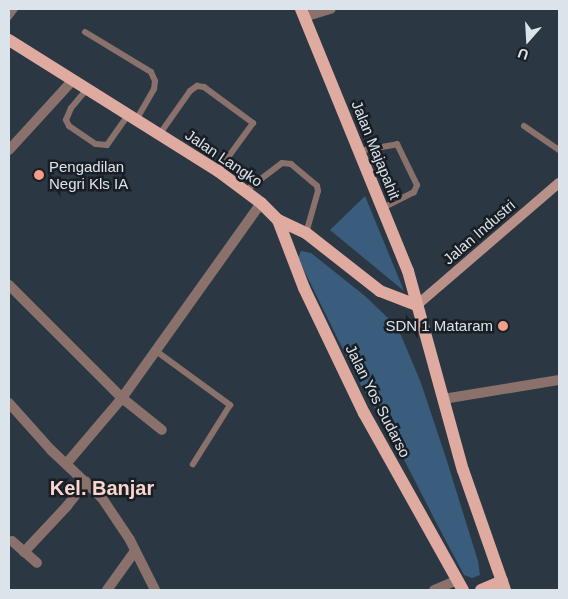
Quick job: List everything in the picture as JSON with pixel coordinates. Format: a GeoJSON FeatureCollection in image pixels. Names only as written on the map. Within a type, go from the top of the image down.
{"type":"FeatureCollection","features":[{"type":"Feature","properties":{"kind":"main road","name":"Jalan Majapahit"},"geometry":{"type":"LineString","coordinates":[[302,13],[408,271],[417,304]]}},
{"type":"Feature","properties":{"kind":"main road","name":"Jalan Langko"},"geometry":{"type":"LineString","coordinates":[[9,40],[218,171],[261,203],[278,220],[306,233],[380,291],[417,304]]}},
{"type":"Feature","properties":{"kind":"main road","name":"Jalan Yos Sudarso"},"geometry":{"type":"LineString","coordinates":[[278,220],[304,288],[364,413],[460,585]]}},
{"type":"Feature","properties":{"kind":"main road"},"geometry":{"type":"LineString","coordinates":[[417,304],[464,470],[503,586],[481,590]]}},
{"type":"Feature","properties":{"kind":"street"},"geometry":{"type":"LineString","coordinates":[[302,13],[331,9]]}},
{"type":"Feature","properties":{"kind":"street"},"geometry":{"type":"LineString","coordinates":[[9,150],[73,80]]}},
{"type":"Feature","properties":{"kind":"street","name":"Jalan Industri"},"geometry":{"type":"LineString","coordinates":[[417,304],[559,183]]}},
{"type":"Feature","properties":{"kind":"street"},"geometry":{"type":"LineString","coordinates":[[66,464],[122,398],[261,203]]}},
{"type":"Feature","properties":{"kind":"street"},"geometry":{"type":"LineString","coordinates":[[9,285],[122,398],[162,430]]}},
{"type":"Feature","properties":{"kind":"street"},"geometry":{"type":"LineString","coordinates":[[443,399],[559,380]]}},
{"type":"Feature","properties":{"kind":"street"},"geometry":{"type":"LineString","coordinates":[[9,403],[111,510],[155,590]]}},
{"type":"Feature","properties":{"kind":"street"},"geometry":{"type":"LineString","coordinates":[[24,552],[67,506],[86,482]]}},
{"type":"Feature","properties":{"kind":"street"},"geometry":{"type":"LineString","coordinates":[[12,541],[37,563]]}},
{"type":"Feature","properties":{"kind":"street"},"geometry":{"type":"LineString","coordinates":[[107,590],[135,551]]}},
{"type":"Feature","properties":{"kind":"street"},"geometry":{"type":"LineString","coordinates":[[434,590],[460,585]]}},
{"type":"Feature","properties":{"kind":"lane"},"geometry":{"type":"LineString","coordinates":[[9,17],[15,9]]}},
{"type":"Feature","properties":{"kind":"lane"},"geometry":{"type":"LineString","coordinates":[[85,32],[151,72],[155,81],[154,89],[107,144],[96,144],[69,126],[66,120],[71,108],[87,89]]}},
{"type":"Feature","properties":{"kind":"lane"},"geometry":{"type":"LineString","coordinates":[[159,135],[190,91],[197,86],[204,87],[253,123],[218,171]]}},
{"type":"Feature","properties":{"kind":"lane"},"geometry":{"type":"LineString","coordinates":[[524,126],[559,150]]}},
{"type":"Feature","properties":{"kind":"lane"},"geometry":{"type":"LineString","coordinates":[[359,151],[397,144],[417,184],[414,192],[382,208]]}},
{"type":"Feature","properties":{"kind":"lane"},"geometry":{"type":"LineString","coordinates":[[245,191],[282,164],[290,164],[317,186],[318,191],[306,233]]}},
{"type":"Feature","properties":{"kind":"lane"},"geometry":{"type":"LineString","coordinates":[[156,351],[220,396],[230,407],[193,464]]}},
{"type":"Feature","properties":{"kind":"shaded area"},"geometry":{"type":"Polygon","coordinates":[[[365,196],[404,291],[330,230],[365,196]]]}},
{"type":"Feature","properties":{"kind":"shaded area"},"geometry":{"type":"Polygon","coordinates":[[[301,251],[311,253],[365,296],[389,319],[400,333],[421,383],[446,458],[478,561],[480,575],[472,578],[464,575],[394,440],[360,384],[298,258],[301,251]]]}},
{"type":"Feature","properties":{"kind":"place","name":"Pengadilan Negri Kls IA"},"geometry":{"type":"Point","coordinates":[39,175]}},
{"type":"Feature","properties":{"kind":"place","name":"SDN 1 Mataram"},"geometry":{"type":"Point","coordinates":[503,326]}},
{"type":"Feature","properties":{"kind":"district","name":"Kel. Banjar"},"geometry":{"type":"Point","coordinates":[102,488]}}]}
